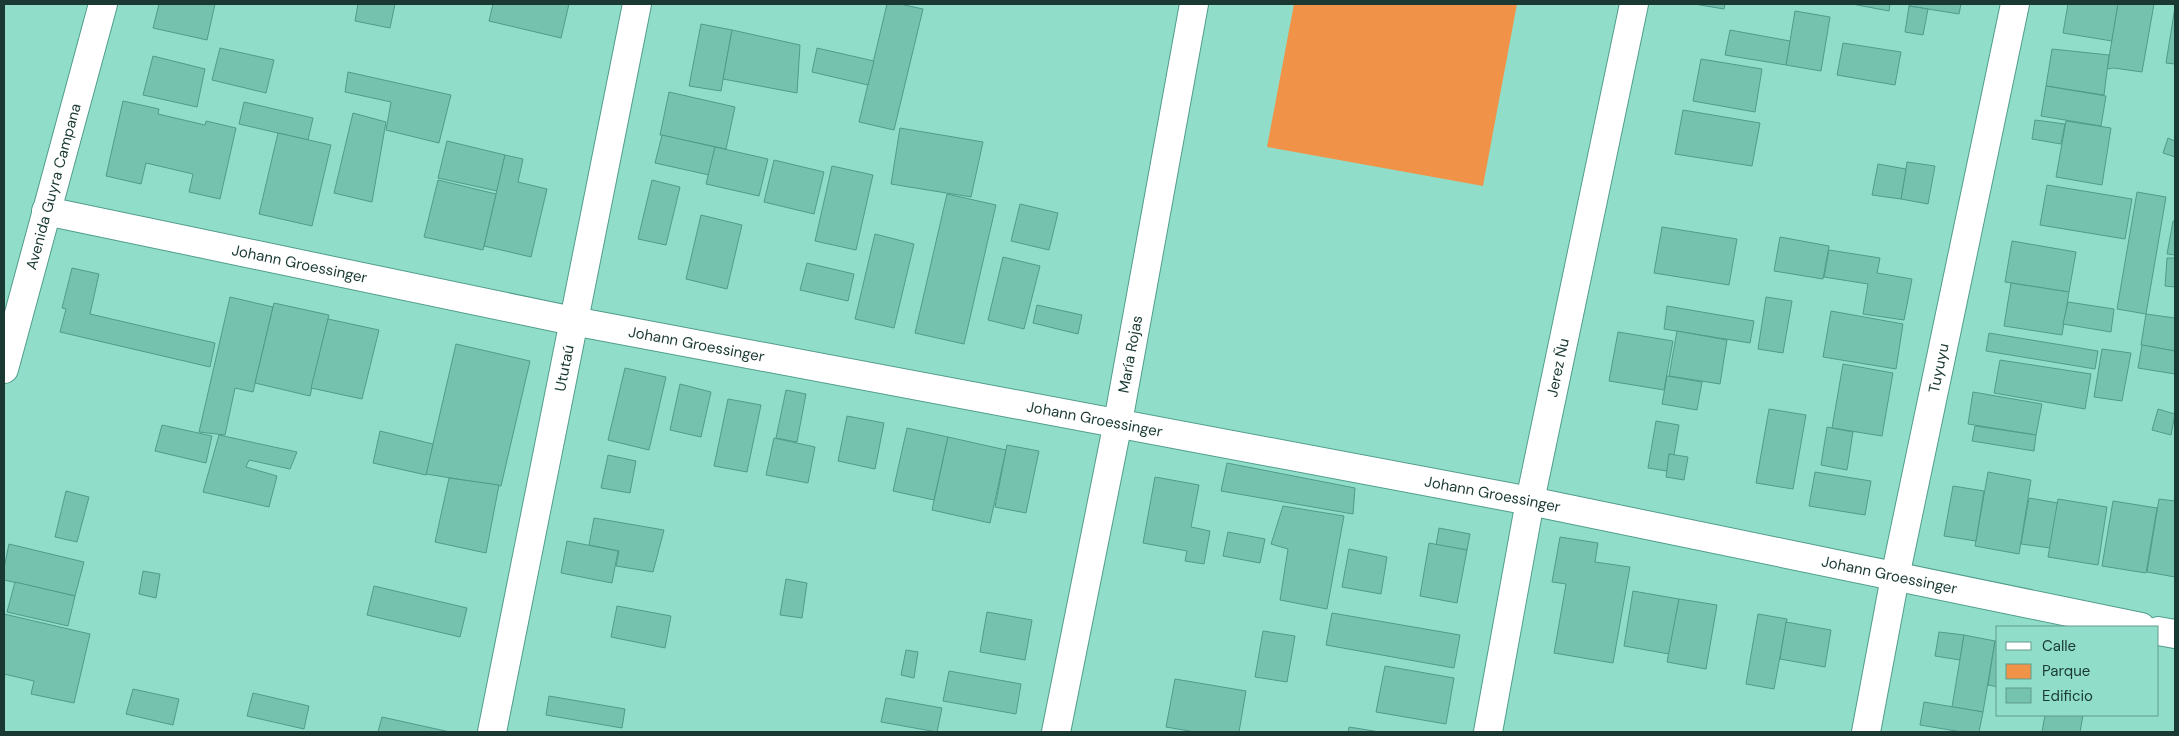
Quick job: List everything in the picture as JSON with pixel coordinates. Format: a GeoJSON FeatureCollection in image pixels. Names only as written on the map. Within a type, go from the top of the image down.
{"type":"FeatureCollection","features":[{"type":"Feature","properties":{"kind":"street","name":"Avenida Guyra Campana"},"geometry":{"type":"LineString","coordinates":[[4,369],[102,4]]}},
{"type":"Feature","properties":{"kind":"street","name":"Ututaú"},"geometry":{"type":"LineString","coordinates":[[492,732],[637,4]]}},
{"type":"Feature","properties":{"kind":"street","name":"María Rojas"},"geometry":{"type":"LineString","coordinates":[[1056,732],[1118,422],[1194,4]]}},
{"type":"Feature","properties":{"kind":"street","name":"Jerez Ñu"},"geometry":{"type":"LineString","coordinates":[[1488,732],[1530,501],[1634,4]]}},
{"type":"Feature","properties":{"kind":"street","name":"Tuyuyu"},"geometry":{"type":"LineString","coordinates":[[1866,732],[1895,577],[2015,4]]}},
{"type":"Feature","properties":{"kind":"street","name":"Johann Groessinger"},"geometry":{"type":"LineString","coordinates":[[46,211],[573,321],[1530,501],[2136,626]]}},
{"type":"Feature","properties":{"kind":"street"},"geometry":{"type":"LineString","coordinates":[[2159,631],[2175,634]]}},
{"type":"Feature","properties":{"kind":"green space"},"geometry":{"type":"Polygon","coordinates":[[[1294,4],[1517,4],[1483,186],[1267,147],[1294,4]]]}},
{"type":"Feature","properties":{"kind":"building"},"geometry":{"type":"Polygon","coordinates":[[[159,4],[215,4],[207,40],[153,28],[159,4]]]}},
{"type":"Feature","properties":{"kind":"building"},"geometry":{"type":"Polygon","coordinates":[[[358,4],[395,4],[390,28],[355,21],[358,4]]]}},
{"type":"Feature","properties":{"kind":"building"},"geometry":{"type":"Polygon","coordinates":[[[493,4],[569,4],[561,38],[489,21],[493,4]]]}},
{"type":"Feature","properties":{"kind":"building"},"geometry":{"type":"Polygon","coordinates":[[[887,4],[900,4],[923,9],[894,130],[859,122],[887,4]]]}},
{"type":"Feature","properties":{"kind":"building"},"geometry":{"type":"Polygon","coordinates":[[[1694,4],[1725,4],[1724,9],[1694,4]]]}},
{"type":"Feature","properties":{"kind":"building"},"geometry":{"type":"Polygon","coordinates":[[[1852,4],[1890,4],[1889,11],[1852,4]]]}},
{"type":"Feature","properties":{"kind":"building"},"geometry":{"type":"Polygon","coordinates":[[[1910,4],[1961,4],[1959,14],[1909,6],[1910,4]]]}},
{"type":"Feature","properties":{"kind":"building"},"geometry":{"type":"Polygon","coordinates":[[[2068,4],[2118,4],[2112,41],[2063,33],[2068,4]]]}},
{"type":"Feature","properties":{"kind":"building"},"geometry":{"type":"Polygon","coordinates":[[[2118,4],[2154,4],[2142,72],[2114,68],[2107,69],[2118,4]]]}},
{"type":"Feature","properties":{"kind":"building"},"geometry":{"type":"Polygon","coordinates":[[[1909,6],[1928,9],[1923,35],[1905,32],[1909,6]]]}},
{"type":"Feature","properties":{"kind":"building"},"geometry":{"type":"Polygon","coordinates":[[[2175,7],[2175,64],[2166,63],[2175,7]]]}},
{"type":"Feature","properties":{"kind":"building"},"geometry":{"type":"Polygon","coordinates":[[[1795,11],[1830,17],[1821,71],[1786,65],[1795,11]]]}},
{"type":"Feature","properties":{"kind":"building"},"geometry":{"type":"Polygon","coordinates":[[[701,24],[732,30],[721,91],[689,86],[701,24]]]}},
{"type":"Feature","properties":{"kind":"building"},"geometry":{"type":"Polygon","coordinates":[[[732,30],[800,45],[797,93],[723,79],[732,30]]]}},
{"type":"Feature","properties":{"kind":"building"},"geometry":{"type":"Polygon","coordinates":[[[1730,30],[1790,41],[1786,65],[1725,55],[1730,30]]]}},
{"type":"Feature","properties":{"kind":"building"},"geometry":{"type":"Polygon","coordinates":[[[1843,43],[1901,52],[1895,85],[1837,75],[1843,43]]]}},
{"type":"Feature","properties":{"kind":"building"},"geometry":{"type":"Polygon","coordinates":[[[220,48],[274,60],[266,93],[212,80],[220,48]]]}},
{"type":"Feature","properties":{"kind":"building"},"geometry":{"type":"Polygon","coordinates":[[[817,48],[874,61],[868,85],[812,72],[817,48]]]}},
{"type":"Feature","properties":{"kind":"building"},"geometry":{"type":"Polygon","coordinates":[[[2052,49],[2109,55],[2104,95],[2046,86],[2052,49]]]}},
{"type":"Feature","properties":{"kind":"building"},"geometry":{"type":"Polygon","coordinates":[[[153,56],[205,69],[197,107],[143,95],[153,56]]]}},
{"type":"Feature","properties":{"kind":"building"},"geometry":{"type":"Polygon","coordinates":[[[1701,59],[1762,69],[1755,112],[1693,101],[1701,59]]]}},
{"type":"Feature","properties":{"kind":"building"},"geometry":{"type":"Polygon","coordinates":[[[348,72],[451,95],[439,143],[386,130],[391,102],[345,92],[348,72]]]}},
{"type":"Feature","properties":{"kind":"building"},"geometry":{"type":"Polygon","coordinates":[[[2046,86],[2106,96],[2101,126],[2041,116],[2046,86]]]}},
{"type":"Feature","properties":{"kind":"building"},"geometry":{"type":"Polygon","coordinates":[[[669,92],[735,107],[726,149],[660,135],[669,92]]]}},
{"type":"Feature","properties":{"kind":"building"},"geometry":{"type":"Polygon","coordinates":[[[123,101],[159,109],[158,114],[205,125],[206,121],[236,128],[220,199],[189,192],[193,174],[146,163],[141,184],[106,176],[123,101]]]}},
{"type":"Feature","properties":{"kind":"building"},"geometry":{"type":"Polygon","coordinates":[[[244,102],[313,118],[308,140],[239,124],[244,102]]]}},
{"type":"Feature","properties":{"kind":"building"},"geometry":{"type":"Polygon","coordinates":[[[1683,110],[1760,123],[1752,166],[1675,154],[1683,110]]]}},
{"type":"Feature","properties":{"kind":"building"},"geometry":{"type":"Polygon","coordinates":[[[353,113],[386,122],[372,202],[334,193],[353,113]]]}},
{"type":"Feature","properties":{"kind":"building"},"geometry":{"type":"Polygon","coordinates":[[[2035,120],[2065,124],[2061,144],[2032,139],[2035,120]]]}},
{"type":"Feature","properties":{"kind":"building"},"geometry":{"type":"Polygon","coordinates":[[[2066,121],[2111,128],[2102,185],[2056,177],[2066,121]]]}},
{"type":"Feature","properties":{"kind":"building"},"geometry":{"type":"Polygon","coordinates":[[[900,128],[983,142],[971,197],[891,184],[900,128]]]}},
{"type":"Feature","properties":{"kind":"building"},"geometry":{"type":"Polygon","coordinates":[[[278,133],[331,145],[312,226],[259,214],[278,133]]]}},
{"type":"Feature","properties":{"kind":"building"},"geometry":{"type":"Polygon","coordinates":[[[662,135],[715,147],[709,175],[655,163],[662,135]]]}},
{"type":"Feature","properties":{"kind":"building"},"geometry":{"type":"Polygon","coordinates":[[[2168,138],[2175,141],[2175,157],[2163,153],[2168,138]]]}},
{"type":"Feature","properties":{"kind":"building"},"geometry":{"type":"Polygon","coordinates":[[[447,141],[505,155],[497,191],[438,178],[447,141]]]}},
{"type":"Feature","properties":{"kind":"building"},"geometry":{"type":"Polygon","coordinates":[[[715,147],[768,159],[759,196],[706,184],[715,147]]]}},
{"type":"Feature","properties":{"kind":"building"},"geometry":{"type":"Polygon","coordinates":[[[505,155],[523,159],[518,182],[547,189],[531,257],[484,246],[505,155]]]}},
{"type":"Feature","properties":{"kind":"building"},"geometry":{"type":"Polygon","coordinates":[[[774,160],[824,172],[814,214],[764,202],[774,160]]]}},
{"type":"Feature","properties":{"kind":"building"},"geometry":{"type":"Polygon","coordinates":[[[1907,162],[1935,166],[1928,204],[1901,199],[1907,162]]]}},
{"type":"Feature","properties":{"kind":"building"},"geometry":{"type":"Polygon","coordinates":[[[1878,164],[1906,169],[1901,199],[1872,195],[1878,164]]]}},
{"type":"Feature","properties":{"kind":"building"},"geometry":{"type":"Polygon","coordinates":[[[832,166],[873,175],[856,250],[815,241],[832,166]]]}},
{"type":"Feature","properties":{"kind":"building"},"geometry":{"type":"Polygon","coordinates":[[[438,180],[496,194],[483,250],[424,237],[438,180]]]}},
{"type":"Feature","properties":{"kind":"building"},"geometry":{"type":"Polygon","coordinates":[[[652,180],[680,187],[666,245],[638,239],[652,180]]]}},
{"type":"Feature","properties":{"kind":"building"},"geometry":{"type":"Polygon","coordinates":[[[2047,185],[2132,199],[2125,239],[2040,225],[2047,185]]]}},
{"type":"Feature","properties":{"kind":"building"},"geometry":{"type":"Polygon","coordinates":[[[2137,192],[2166,197],[2146,314],[2117,309],[2137,192]]]}},
{"type":"Feature","properties":{"kind":"building"},"geometry":{"type":"Polygon","coordinates":[[[947,194],[996,205],[964,344],[915,333],[947,194]]]}},
{"type":"Feature","properties":{"kind":"building"},"geometry":{"type":"Polygon","coordinates":[[[1020,204],[1058,213],[1049,250],[1011,241],[1020,204]]]}},
{"type":"Feature","properties":{"kind":"building"},"geometry":{"type":"Polygon","coordinates":[[[701,215],[742,225],[727,289],[686,279],[701,215]]]}},
{"type":"Feature","properties":{"kind":"building"},"geometry":{"type":"Polygon","coordinates":[[[2173,221],[2175,221],[2175,255],[2167,254],[2173,221]]]}},
{"type":"Feature","properties":{"kind":"building"},"geometry":{"type":"Polygon","coordinates":[[[1662,227],[1737,239],[1729,285],[1654,273],[1662,227]]]}},
{"type":"Feature","properties":{"kind":"building"},"geometry":{"type":"Polygon","coordinates":[[[875,234],[914,244],[894,328],[855,319],[875,234]]]}},
{"type":"Feature","properties":{"kind":"building"},"geometry":{"type":"Polygon","coordinates":[[[1780,237],[1829,246],[1823,279],[1774,271],[1780,237]]]}},
{"type":"Feature","properties":{"kind":"building"},"geometry":{"type":"Polygon","coordinates":[[[2012,241],[2076,252],[2069,292],[2005,282],[2012,241]]]}},
{"type":"Feature","properties":{"kind":"building"},"geometry":{"type":"Polygon","coordinates":[[[1829,250],[1880,258],[1877,273],[1912,279],[1904,320],[1863,314],[1868,284],[1824,277],[1829,250]]]}},
{"type":"Feature","properties":{"kind":"building"},"geometry":{"type":"Polygon","coordinates":[[[1003,257],[1040,266],[1024,329],[988,320],[1003,257]]]}},
{"type":"Feature","properties":{"kind":"building"},"geometry":{"type":"Polygon","coordinates":[[[2167,258],[2175,258],[2175,287],[2165,286],[2167,258]]]}},
{"type":"Feature","properties":{"kind":"building"},"geometry":{"type":"Polygon","coordinates":[[[807,263],[854,274],[848,301],[800,290],[807,263]]]}},
{"type":"Feature","properties":{"kind":"building"},"geometry":{"type":"Polygon","coordinates":[[[72,268],[99,274],[90,314],[215,343],[210,367],[60,332],[66,309],[62,308],[72,268]]]}},
{"type":"Feature","properties":{"kind":"building"},"geometry":{"type":"Polygon","coordinates":[[[2011,283],[2069,292],[2062,335],[2004,326],[2011,283]]]}},
{"type":"Feature","properties":{"kind":"building"},"geometry":{"type":"Polygon","coordinates":[[[230,297],[273,307],[253,392],[235,388],[225,435],[199,432],[230,297]]]}},
{"type":"Feature","properties":{"kind":"building"},"geometry":{"type":"Polygon","coordinates":[[[1766,297],[1792,301],[1783,353],[1758,349],[1766,297]]]}},
{"type":"Feature","properties":{"kind":"building"},"geometry":{"type":"Polygon","coordinates":[[[2068,302],[2114,309],[2111,332],[2063,324],[2068,302]]]}},
{"type":"Feature","properties":{"kind":"building"},"geometry":{"type":"Polygon","coordinates":[[[274,303],[329,315],[310,396],[255,383],[274,303]]]}},
{"type":"Feature","properties":{"kind":"building"},"geometry":{"type":"Polygon","coordinates":[[[1037,305],[1082,315],[1078,334],[1033,323],[1037,305]]]}},
{"type":"Feature","properties":{"kind":"building"},"geometry":{"type":"Polygon","coordinates":[[[1667,306],[1754,321],[1750,343],[1664,329],[1667,306]]]}},
{"type":"Feature","properties":{"kind":"building"},"geometry":{"type":"Polygon","coordinates":[[[1831,311],[1903,324],[1896,369],[1823,357],[1831,311]]]}},
{"type":"Feature","properties":{"kind":"building"},"geometry":{"type":"Polygon","coordinates":[[[2146,314],[2175,318],[2175,351],[2141,345],[2146,314]]]}},
{"type":"Feature","properties":{"kind":"building"},"geometry":{"type":"Polygon","coordinates":[[[328,319],[379,330],[362,399],[311,388],[328,319]]]}},
{"type":"Feature","properties":{"kind":"building"},"geometry":{"type":"Polygon","coordinates":[[[1677,331],[1727,340],[1720,384],[1669,376],[1677,331]]]}},
{"type":"Feature","properties":{"kind":"building"},"geometry":{"type":"Polygon","coordinates":[[[1618,332],[1673,341],[1664,390],[1609,381],[1618,332]]]}},
{"type":"Feature","properties":{"kind":"building"},"geometry":{"type":"Polygon","coordinates":[[[1989,333],[2098,351],[2095,369],[1986,351],[1989,333]]]}},
{"type":"Feature","properties":{"kind":"building"},"geometry":{"type":"Polygon","coordinates":[[[456,344],[530,361],[501,486],[426,474],[456,344]]]}},
{"type":"Feature","properties":{"kind":"building"},"geometry":{"type":"Polygon","coordinates":[[[2142,345],[2175,351],[2175,374],[2138,368],[2142,345]]]}},
{"type":"Feature","properties":{"kind":"building"},"geometry":{"type":"Polygon","coordinates":[[[2102,349],[2131,353],[2122,401],[2094,397],[2102,349]]]}},
{"type":"Feature","properties":{"kind":"building"},"geometry":{"type":"Polygon","coordinates":[[[2000,360],[2091,374],[2085,409],[1994,393],[2000,360]]]}},
{"type":"Feature","properties":{"kind":"building"},"geometry":{"type":"Polygon","coordinates":[[[1843,364],[1893,373],[1882,436],[1832,428],[1843,364]]]}},
{"type":"Feature","properties":{"kind":"building"},"geometry":{"type":"Polygon","coordinates":[[[625,368],[666,377],[649,450],[608,440],[625,368]]]}},
{"type":"Feature","properties":{"kind":"building"},"geometry":{"type":"Polygon","coordinates":[[[1667,376],[1702,382],[1697,410],[1662,404],[1667,376]]]}},
{"type":"Feature","properties":{"kind":"building"},"geometry":{"type":"Polygon","coordinates":[[[680,384],[711,392],[701,437],[670,430],[680,384]]]}},
{"type":"Feature","properties":{"kind":"building"},"geometry":{"type":"Polygon","coordinates":[[[786,390],[806,394],[797,442],[776,438],[786,390]]]}},
{"type":"Feature","properties":{"kind":"building"},"geometry":{"type":"Polygon","coordinates":[[[1973,392],[2042,404],[2036,435],[1968,424],[1973,392]]]}},
{"type":"Feature","properties":{"kind":"building"},"geometry":{"type":"Polygon","coordinates":[[[728,399],[761,405],[747,472],[714,466],[728,399]]]}},
{"type":"Feature","properties":{"kind":"building"},"geometry":{"type":"Polygon","coordinates":[[[1769,409],[1806,415],[1793,489],[1756,483],[1769,409]]]}},
{"type":"Feature","properties":{"kind":"building"},"geometry":{"type":"Polygon","coordinates":[[[2158,409],[2175,414],[2171,435],[2152,430],[2158,409]]]}},
{"type":"Feature","properties":{"kind":"building"},"geometry":{"type":"Polygon","coordinates":[[[847,416],[884,423],[875,469],[838,461],[847,416]]]}},
{"type":"Feature","properties":{"kind":"building"},"geometry":{"type":"Polygon","coordinates":[[[1656,421],[1679,425],[1674,455],[1669,454],[1667,471],[1648,468],[1656,421]]]}},
{"type":"Feature","properties":{"kind":"building"},"geometry":{"type":"Polygon","coordinates":[[[162,425],[212,436],[206,463],[155,451],[162,425]]]}},
{"type":"Feature","properties":{"kind":"building"},"geometry":{"type":"Polygon","coordinates":[[[1975,426],[2036,435],[2034,451],[1972,441],[1975,426]]]}},
{"type":"Feature","properties":{"kind":"building"},"geometry":{"type":"Polygon","coordinates":[[[1827,427],[1853,432],[1847,470],[1821,465],[1827,427]]]}},
{"type":"Feature","properties":{"kind":"building"},"geometry":{"type":"Polygon","coordinates":[[[907,428],[948,437],[934,500],[893,491],[907,428]]]}},
{"type":"Feature","properties":{"kind":"building"},"geometry":{"type":"Polygon","coordinates":[[[380,431],[433,444],[426,475],[373,463],[380,431]]]}},
{"type":"Feature","properties":{"kind":"building"},"geometry":{"type":"Polygon","coordinates":[[[219,435],[297,452],[290,469],[249,460],[246,467],[277,476],[269,507],[203,492],[219,435]]]}},
{"type":"Feature","properties":{"kind":"building"},"geometry":{"type":"Polygon","coordinates":[[[948,437],[1006,450],[990,523],[932,510],[948,437]]]}},
{"type":"Feature","properties":{"kind":"building"},"geometry":{"type":"Polygon","coordinates":[[[774,438],[815,447],[808,483],[766,475],[774,438]]]}},
{"type":"Feature","properties":{"kind":"building"},"geometry":{"type":"Polygon","coordinates":[[[1007,445],[1039,451],[1026,513],[995,507],[1007,445]]]}},
{"type":"Feature","properties":{"kind":"building"},"geometry":{"type":"Polygon","coordinates":[[[1669,454],[1688,457],[1684,480],[1666,477],[1669,454]]]}},
{"type":"Feature","properties":{"kind":"building"},"geometry":{"type":"Polygon","coordinates":[[[608,455],[636,461],[630,493],[601,488],[608,455]]]}},
{"type":"Feature","properties":{"kind":"building"},"geometry":{"type":"Polygon","coordinates":[[[1227,463],[1355,488],[1353,514],[1221,491],[1227,463]]]}},
{"type":"Feature","properties":{"kind":"building"},"geometry":{"type":"Polygon","coordinates":[[[1815,472],[1871,481],[1865,515],[1809,506],[1815,472]]]}},
{"type":"Feature","properties":{"kind":"building"},"geometry":{"type":"Polygon","coordinates":[[[1988,472],[2031,480],[2019,554],[1975,546],[1988,472]]]}},
{"type":"Feature","properties":{"kind":"building"},"geometry":{"type":"Polygon","coordinates":[[[1155,477],[1199,485],[1191,527],[1210,531],[1204,564],[1185,561],[1187,551],[1143,543],[1155,477]]]}},
{"type":"Feature","properties":{"kind":"building"},"geometry":{"type":"Polygon","coordinates":[[[449,478],[499,485],[486,553],[435,542],[449,478]]]}},
{"type":"Feature","properties":{"kind":"building"},"geometry":{"type":"Polygon","coordinates":[[[1953,486],[1984,491],[1976,541],[1944,536],[1953,486]]]}},
{"type":"Feature","properties":{"kind":"building"},"geometry":{"type":"Polygon","coordinates":[[[66,491],[89,497],[77,542],[55,537],[66,491]]]}},
{"type":"Feature","properties":{"kind":"building"},"geometry":{"type":"Polygon","coordinates":[[[2029,498],[2058,503],[2050,548],[2021,544],[2029,498]]]}},
{"type":"Feature","properties":{"kind":"building"},"geometry":{"type":"Polygon","coordinates":[[[2058,499],[2107,507],[2098,565],[2048,557],[2058,499]]]}},
{"type":"Feature","properties":{"kind":"building"},"geometry":{"type":"Polygon","coordinates":[[[2159,499],[2175,501],[2175,577],[2147,572],[2159,499]]]}},
{"type":"Feature","properties":{"kind":"building"},"geometry":{"type":"Polygon","coordinates":[[[2113,501],[2157,508],[2146,573],[2102,566],[2113,501]]]}},
{"type":"Feature","properties":{"kind":"building"},"geometry":{"type":"Polygon","coordinates":[[[1283,506],[1344,516],[1327,609],[1280,600],[1288,549],[1271,544],[1283,506]]]}},
{"type":"Feature","properties":{"kind":"building"},"geometry":{"type":"Polygon","coordinates":[[[594,518],[664,530],[653,572],[616,566],[619,551],[589,545],[594,518]]]}},
{"type":"Feature","properties":{"kind":"building"},"geometry":{"type":"Polygon","coordinates":[[[1439,528],[1470,534],[1467,550],[1436,545],[1439,528]]]}},
{"type":"Feature","properties":{"kind":"building"},"geometry":{"type":"Polygon","coordinates":[[[1228,532],[1265,539],[1260,563],[1223,556],[1228,532]]]}},
{"type":"Feature","properties":{"kind":"building"},"geometry":{"type":"Polygon","coordinates":[[[1560,537],[1598,543],[1595,562],[1630,567],[1613,663],[1554,653],[1566,584],[1552,582],[1560,537]]]}},
{"type":"Feature","properties":{"kind":"building"},"geometry":{"type":"Polygon","coordinates":[[[567,541],[618,551],[612,583],[561,573],[567,541]]]}},
{"type":"Feature","properties":{"kind":"building"},"geometry":{"type":"Polygon","coordinates":[[[1429,543],[1467,550],[1457,603],[1420,596],[1429,543]]]}},
{"type":"Feature","properties":{"kind":"building"},"geometry":{"type":"Polygon","coordinates":[[[9,544],[84,562],[75,596],[4,580],[4,568],[9,544]]]}},
{"type":"Feature","properties":{"kind":"building"},"geometry":{"type":"Polygon","coordinates":[[[1349,549],[1387,557],[1381,594],[1342,587],[1349,549]]]}},
{"type":"Feature","properties":{"kind":"building"},"geometry":{"type":"Polygon","coordinates":[[[143,571],[160,574],[156,598],[139,594],[143,571]]]}},
{"type":"Feature","properties":{"kind":"building"},"geometry":{"type":"Polygon","coordinates":[[[786,579],[807,583],[802,618],[780,615],[786,579]]]}},
{"type":"Feature","properties":{"kind":"building"},"geometry":{"type":"Polygon","coordinates":[[[15,582],[75,596],[68,626],[7,612],[15,582]]]}},
{"type":"Feature","properties":{"kind":"building"},"geometry":{"type":"Polygon","coordinates":[[[374,586],[467,608],[460,637],[367,615],[374,586]]]}},
{"type":"Feature","properties":{"kind":"building"},"geometry":{"type":"Polygon","coordinates":[[[1633,591],[1679,599],[1669,654],[1624,646],[1633,591]]]}},
{"type":"Feature","properties":{"kind":"building"},"geometry":{"type":"Polygon","coordinates":[[[1679,599],[1717,605],[1706,669],[1667,662],[1679,599]]]}},
{"type":"Feature","properties":{"kind":"building"},"geometry":{"type":"Polygon","coordinates":[[[617,606],[671,616],[665,648],[611,637],[617,606]]]}},
{"type":"Feature","properties":{"kind":"building"},"geometry":{"type":"Polygon","coordinates":[[[987,612],[1032,620],[1025,660],[980,652],[987,612]]]}},
{"type":"Feature","properties":{"kind":"building"},"geometry":{"type":"Polygon","coordinates":[[[1332,613],[1460,635],[1454,668],[1326,645],[1332,613]]]}},
{"type":"Feature","properties":{"kind":"building"},"geometry":{"type":"Polygon","coordinates":[[[4,614],[90,634],[74,703],[31,694],[34,681],[4,674],[4,614]]]}},
{"type":"Feature","properties":{"kind":"building"},"geometry":{"type":"Polygon","coordinates":[[[1758,614],[1787,619],[1774,689],[1746,684],[1758,614]]]}},
{"type":"Feature","properties":{"kind":"building"},"geometry":{"type":"Polygon","coordinates":[[[1786,622],[1831,630],[1825,667],[1780,659],[1786,622]]]}},
{"type":"Feature","properties":{"kind":"building"},"geometry":{"type":"Polygon","coordinates":[[[1263,631],[1295,636],[1287,682],[1255,677],[1263,631]]]}},
{"type":"Feature","properties":{"kind":"building"},"geometry":{"type":"Polygon","coordinates":[[[1939,632],[1964,635],[1960,660],[1935,656],[1939,632]]]}},
{"type":"Feature","properties":{"kind":"building"},"geometry":{"type":"Polygon","coordinates":[[[1964,635],[1995,641],[1983,712],[1952,707],[1964,635]]]}},
{"type":"Feature","properties":{"kind":"building"},"geometry":{"type":"Polygon","coordinates":[[[1995,641],[1996,641],[1996,687],[1988,685],[1995,641]]]}},
{"type":"Feature","properties":{"kind":"building"},"geometry":{"type":"Polygon","coordinates":[[[906,650],[918,652],[914,678],[901,675],[906,650]]]}},
{"type":"Feature","properties":{"kind":"building"},"geometry":{"type":"Polygon","coordinates":[[[1385,666],[1454,678],[1446,724],[1376,712],[1385,666]]]}},
{"type":"Feature","properties":{"kind":"building"},"geometry":{"type":"Polygon","coordinates":[[[949,671],[1021,684],[1016,714],[943,701],[949,671]]]}},
{"type":"Feature","properties":{"kind":"building"},"geometry":{"type":"Polygon","coordinates":[[[1175,679],[1246,691],[1239,732],[1195,732],[1166,727],[1175,679]]]}},
{"type":"Feature","properties":{"kind":"building"},"geometry":{"type":"Polygon","coordinates":[[[133,689],[179,699],[173,725],[126,714],[133,689]]]}},
{"type":"Feature","properties":{"kind":"building"},"geometry":{"type":"Polygon","coordinates":[[[253,693],[309,706],[304,729],[247,716],[253,693]]]}},
{"type":"Feature","properties":{"kind":"building"},"geometry":{"type":"Polygon","coordinates":[[[549,696],[625,709],[622,728],[546,715],[549,696]]]}},
{"type":"Feature","properties":{"kind":"building"},"geometry":{"type":"Polygon","coordinates":[[[886,698],[942,708],[937,732],[881,722],[886,698]]]}},
{"type":"Feature","properties":{"kind":"building"},"geometry":{"type":"Polygon","coordinates":[[[1924,702],[1983,712],[1979,732],[1962,732],[1920,725],[1924,702]]]}},
{"type":"Feature","properties":{"kind":"building"},"geometry":{"type":"Polygon","coordinates":[[[2045,716],[2083,716],[2080,732],[2042,732],[2045,716]]]}},
{"type":"Feature","properties":{"kind":"building"},"geometry":{"type":"Polygon","coordinates":[[[382,717],[450,732],[378,732],[382,717]]]}},
{"type":"Feature","properties":{"kind":"building"},"geometry":{"type":"Polygon","coordinates":[[[1349,727],[1380,732],[1348,732],[1349,727]]]}}]}
